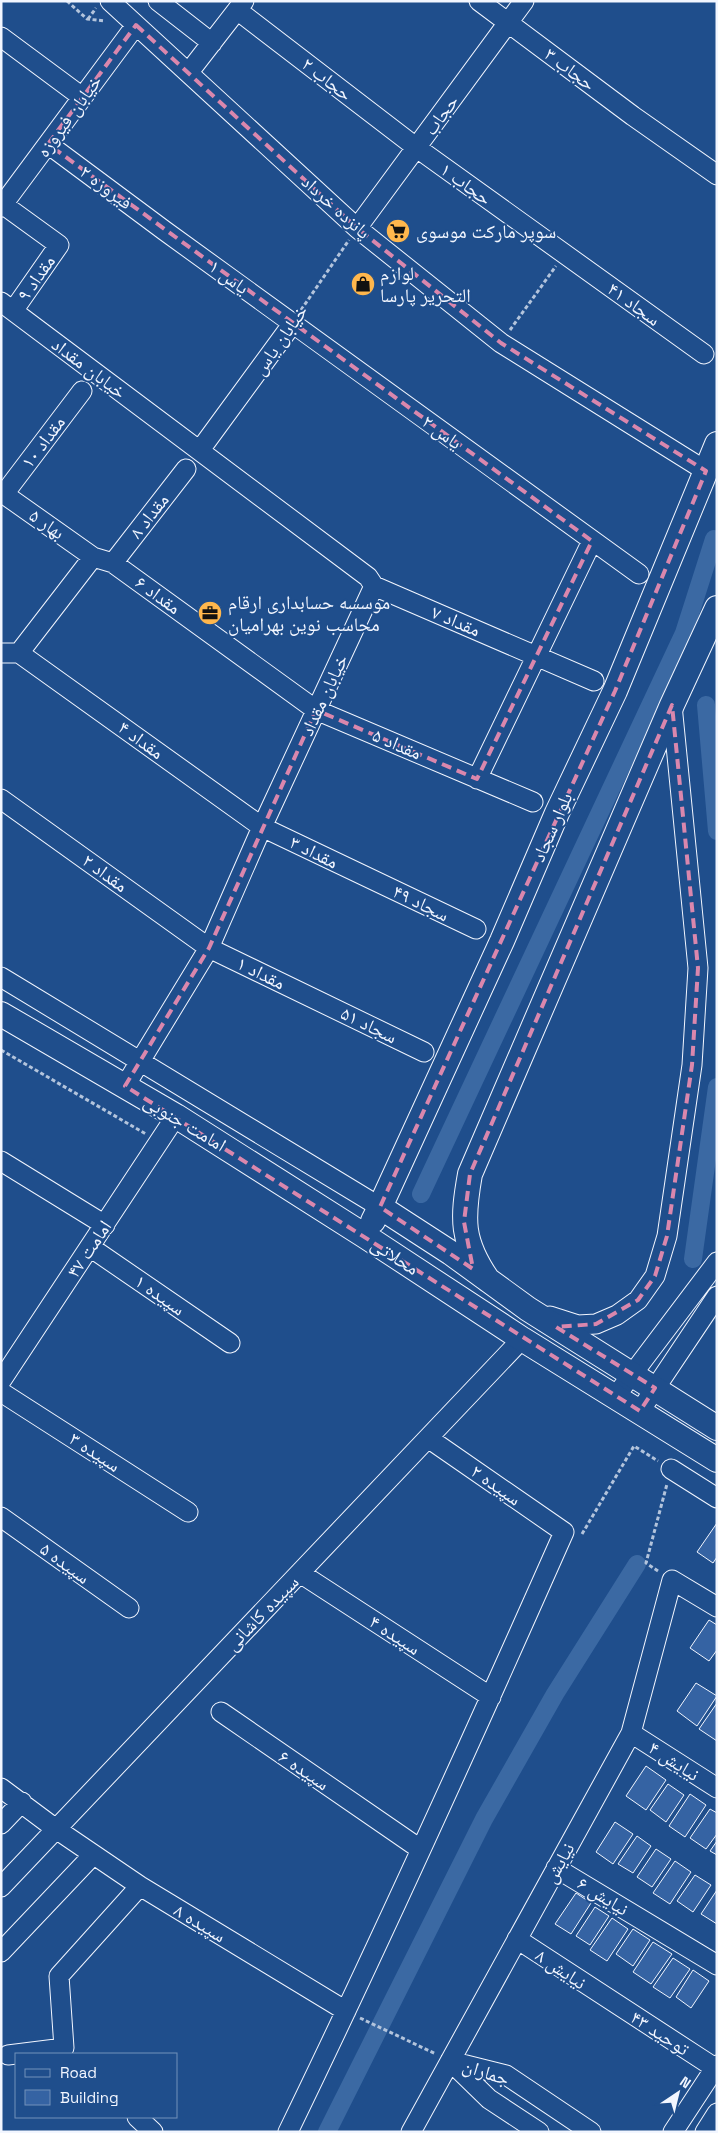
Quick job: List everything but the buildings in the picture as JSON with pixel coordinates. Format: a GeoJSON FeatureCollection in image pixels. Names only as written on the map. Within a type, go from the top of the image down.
{"type":"FeatureCollection","features":[{"type":"Feature","properties":{"kind":"main road","name":"بلوار سجاد"},"geometry":{"type":"LineString","coordinates":[[380,1208],[498,950],[557,813],[713,476],[717,444]]}},
{"type":"Feature","properties":{"kind":"main road"},"geometry":{"type":"LineString","coordinates":[[488,1280],[475,1261],[469,1247],[464,1222],[470,1174],[672,705],[716,611]]}},
{"type":"Feature","properties":{"kind":"main road","name":"امامت جنوبی"},"geometry":{"type":"LineString","coordinates":[[1,1014],[176,1116],[365,1236]]}},
{"type":"Feature","properties":{"kind":"main road","name":"محلاتی"},"geometry":{"type":"LineString","coordinates":[[717,1428],[528,1309],[380,1208],[365,1236],[522,1339],[717,1460]]}},
{"type":"Feature","properties":{"kind":"street","name":"پانزده خرداد"},"geometry":{"type":"LineString","coordinates":[[110,1],[190,72],[357,228],[501,343],[713,476]]}},
{"type":"Feature","properties":{"kind":"street"},"geometry":{"type":"LineString","coordinates":[[158,1],[212,43]]}},
{"type":"Feature","properties":{"kind":"street","name":"حجاب ۳"},"geometry":{"type":"LineString","coordinates":[[479,1],[633,116],[717,175]]}},
{"type":"Feature","properties":{"kind":"street","name":"حجاب"},"geometry":{"type":"LineString","coordinates":[[357,228],[524,1]]}},
{"type":"Feature","properties":{"kind":"street"},"geometry":{"type":"LineString","coordinates":[[190,72],[240,6]]}},
{"type":"Feature","properties":{"kind":"street","name":"حجاب ۲"},"geometry":{"type":"LineString","coordinates":[[240,6],[416,148]]}},
{"type":"Feature","properties":{"kind":"street","name":"خیابان فیروزه"},"geometry":{"type":"LineString","coordinates":[[2,205],[136,25]]}},
{"type":"Feature","properties":{"kind":"street"},"geometry":{"type":"LineString","coordinates":[[1,37],[82,97]]}},
{"type":"Feature","properties":{"kind":"street","name":"فیروزه ۲"},"geometry":{"type":"LineString","coordinates":[[48,144],[165,231]]}},
{"type":"Feature","properties":{"kind":"street","name":"حجاب ۱"},"geometry":{"type":"LineString","coordinates":[[416,148],[565,254]]}},
{"type":"Feature","properties":{"kind":"street","name":"مقداد ۹"},"geometry":{"type":"LineString","coordinates":[[2,205],[59,246],[7,306]]}},
{"type":"Feature","properties":{"kind":"street","name":"یاس ۱"},"geometry":{"type":"LineString","coordinates":[[165,231],[292,322]]}},
{"type":"Feature","properties":{"kind":"street","name":"سجاد ۴۱"},"geometry":{"type":"LineString","coordinates":[[565,254],[704,354]]}},
{"type":"Feature","properties":{"kind":"street","name":"خیابان مقداد"},"geometry":{"type":"LineString","coordinates":[[7,306],[368,577],[374,586],[262,826],[209,948],[139,1060],[125,1086]]}},
{"type":"Feature","properties":{"kind":"street","name":"خیابان یاس"},"geometry":{"type":"LineString","coordinates":[[200,450],[292,322]]}},
{"type":"Feature","properties":{"kind":"street","name":"یاس ۲"},"geometry":{"type":"LineString","coordinates":[[292,322],[639,574]]}},
{"type":"Feature","properties":{"kind":"street","name":"مقداد ۱۰"},"geometry":{"type":"LineString","coordinates":[[2,493],[82,391]]}},
{"type":"Feature","properties":{"kind":"street","name":"مقداد ۸"},"geometry":{"type":"LineString","coordinates":[[113,563],[186,469]]}},
{"type":"Feature","properties":{"kind":"street","name":"بهار ۵"},"geometry":{"type":"LineString","coordinates":[[2,493],[93,557]]}},
{"type":"Feature","properties":{"kind":"street"},"geometry":{"type":"LineString","coordinates":[[478,779],[592,541]]}},
{"type":"Feature","properties":{"kind":"street"},"geometry":{"type":"LineString","coordinates":[[8,653],[93,557]]}},
{"type":"Feature","properties":{"kind":"street","name":"مقداد ۶"},"geometry":{"type":"LineString","coordinates":[[93,557],[113,563],[316,710]]}},
{"type":"Feature","properties":{"kind":"street","name":"مقداد ۷"},"geometry":{"type":"LineString","coordinates":[[374,586],[594,681]]}},
{"type":"Feature","properties":{"kind":"street","name":"مقداد ۴"},"geometry":{"type":"LineString","coordinates":[[8,653],[262,826]]}},
{"type":"Feature","properties":{"kind":"street"},"geometry":{"type":"LineString","coordinates":[[528,1309],[578,1325],[596,1324],[618,1315],[638,1300],[655,1276],[667,1236],[692,1064],[698,968],[672,705]]}},
{"type":"Feature","properties":{"kind":"street","name":"مقداد ۵"},"geometry":{"type":"LineString","coordinates":[[316,710],[533,802]]}},
{"type":"Feature","properties":{"kind":"street","name":"مقداد ۲"},"geometry":{"type":"LineString","coordinates":[[1,799],[209,948]]}},
{"type":"Feature","properties":{"kind":"street","name":"مقداد ۳"},"geometry":{"type":"LineString","coordinates":[[262,826],[366,877]]}},
{"type":"Feature","properties":{"kind":"street","name":"سجاد ۴۹"},"geometry":{"type":"LineString","coordinates":[[366,877],[476,929]]}},
{"type":"Feature","properties":{"kind":"street","name":"مقداد ۱"},"geometry":{"type":"LineString","coordinates":[[209,948],[313,998]]}},
{"type":"Feature","properties":{"kind":"street"},"geometry":{"type":"LineString","coordinates":[[1,977],[380,1208]]}},
{"type":"Feature","properties":{"kind":"street","name":"سجاد ۵۱"},"geometry":{"type":"LineString","coordinates":[[313,998],[424,1052]]}},
{"type":"Feature","properties":{"kind":"street","name":"امامت ۴۷"},"geometry":{"type":"LineString","coordinates":[[1,1381],[8,1357],[90,1247],[176,1116]]}},
{"type":"Feature","properties":{"kind":"street"},"geometry":{"type":"LineString","coordinates":[[1,1161],[105,1225]]}},
{"type":"Feature","properties":{"kind":"street","name":"سپیده ۱"},"geometry":{"type":"LineString","coordinates":[[90,1247],[230,1343]]}},
{"type":"Feature","properties":{"kind":"street"},"geometry":{"type":"LineString","coordinates":[[615,1397],[630,1374],[717,1262]]}},
{"type":"Feature","properties":{"kind":"street"},"geometry":{"type":"LineString","coordinates":[[640,1412],[717,1296]]}},
{"type":"Feature","properties":{"kind":"street","name":"سپیده کاشانی"},"geometry":{"type":"LineString","coordinates":[[1,1887],[522,1339]]}},
{"type":"Feature","properties":{"kind":"street","name":"سپیده ۳"},"geometry":{"type":"LineString","coordinates":[[1,1392],[188,1512]]}},
{"type":"Feature","properties":{"kind":"street","name":"سپیده ۲"},"geometry":{"type":"LineString","coordinates":[[428,1438],[564,1532]]}},
{"type":"Feature","properties":{"kind":"street"},"geometry":{"type":"LineString","coordinates":[[671,1469],[717,1498]]}},
{"type":"Feature","properties":{"kind":"street","name":"سپیده ۵"},"geometry":{"type":"LineString","coordinates":[[1,1517],[128,1608]]}},
{"type":"Feature","properties":{"kind":"street"},"geometry":{"type":"LineString","coordinates":[[288,2132],[491,1697],[564,1532]]}},
{"type":"Feature","properties":{"kind":"street","name":"سپیده ۴"},"geometry":{"type":"LineString","coordinates":[[300,1572],[491,1697]]}},
{"type":"Feature","properties":{"kind":"street"},"geometry":{"type":"LineString","coordinates":[[672,1580],[717,1607]]}},
{"type":"Feature","properties":{"kind":"street","name":"نیایش"},"geometry":{"type":"LineString","coordinates":[[411,2132],[631,1733],[672,1580]]}},
{"type":"Feature","properties":{"kind":"street","name":"سپیده ۶"},"geometry":{"type":"LineString","coordinates":[[221,1712],[420,1849]]}},
{"type":"Feature","properties":{"kind":"street","name":"نیایش ۴"},"geometry":{"type":"LineString","coordinates":[[631,1733],[717,1788]]}},
{"type":"Feature","properties":{"kind":"street","name":"سپیده ۸"},"geometry":{"type":"LineString","coordinates":[[1,1788],[56,1829],[140,1886],[346,2011]]}},
{"type":"Feature","properties":{"kind":"street"},"geometry":{"type":"LineString","coordinates":[[1,1824],[22,1802]]}},
{"type":"Feature","properties":{"kind":"street"},"geometry":{"type":"LineString","coordinates":[[1,1952],[93,1855]]}},
{"type":"Feature","properties":{"kind":"street","name":"نیایش ۶"},"geometry":{"type":"LineString","coordinates":[[556,1868],[717,1965]]}},
{"type":"Feature","properties":{"kind":"street"},"geometry":{"type":"LineString","coordinates":[[38,2053],[67,2051],[59,1976],[140,1886]]}},
{"type":"Feature","properties":{"kind":"street","name":"نیایش ۸"},"geometry":{"type":"LineString","coordinates":[[517,1939],[606,1998]]}},
{"type":"Feature","properties":{"kind":"street","name":"توحید ۴۳"},"geometry":{"type":"LineString","coordinates":[[606,1998],[716,2066]]}},
{"type":"Feature","properties":{"kind":"street"},"geometry":{"type":"LineString","coordinates":[[8,2055],[15,2055]]}},
{"type":"Feature","properties":{"kind":"street","name":"جماران"},"geometry":{"type":"LineString","coordinates":[[450,2061],[489,2099],[539,2132]]}},
{"type":"Feature","properties":{"kind":"street","name":"جماران"},"geometry":{"type":"LineString","coordinates":[[450,2061],[506,2075],[591,2132]]}},
{"type":"Feature","properties":{"kind":"street"},"geometry":{"type":"LineString","coordinates":[[673,2132],[716,2066]]}},
{"type":"Feature","properties":{"kind":"street"},"geometry":{"type":"LineString","coordinates":[[705,2132],[717,2113]]}},
{"type":"Feature","properties":{"kind":"street"},"geometry":{"type":"LineString","coordinates":[[138,2118],[153,2132]]}},
{"type":"Feature","properties":{"kind":"path"},"geometry":{"type":"LineString","coordinates":[[67,1],[87,20],[107,22]]}},
{"type":"Feature","properties":{"kind":"path","name":"خیابان یاس"},"geometry":{"type":"LineString","coordinates":[[292,322],[357,228]]}},
{"type":"Feature","properties":{"kind":"path"},"geometry":{"type":"LineString","coordinates":[[501,343],[565,254]]}},
{"type":"Feature","properties":{"kind":"path"},"geometry":{"type":"LineString","coordinates":[[1,1050],[159,1142]]}},
{"type":"Feature","properties":{"kind":"path"},"geometry":{"type":"LineString","coordinates":[[564,1532],[581,1535],[634,1446],[671,1469],[646,1563],[672,1580]]}},
{"type":"Feature","properties":{"kind":"path"},"geometry":{"type":"LineString","coordinates":[[346,2011],[450,2061]]}},
{"type":"Feature","properties":{"kind":"highlighted area"},"geometry":{"type":"Polygon","coordinates":[[[136,25],[357,228],[501,343],[706,471],[615,691],[380,1207],[473,1269],[464,1222],[470,1174],[672,705],[698,968],[692,1065],[667,1236],[655,1276],[638,1300],[596,1324],[556,1327],[655,1388],[640,1411],[125,1086],[209,948],[316,710],[477,779],[592,541],[48,144],[136,25]]]}},
{"type":"Feature","properties":{"kind":"waterway"},"geometry":{"type":"LineString","coordinates":[[421,1194],[684,633],[714,539]]}},
{"type":"Feature","properties":{"kind":"waterway"},"geometry":{"type":"LineString","coordinates":[[706,705],[717,831]]}},
{"type":"Feature","properties":{"kind":"waterway"},"geometry":{"type":"LineString","coordinates":[[693,1259],[717,1087]]}},
{"type":"Feature","properties":{"kind":"waterway"},"geometry":{"type":"LineString","coordinates":[[327,2132],[484,1819],[555,1694],[637,1564]]}},
{"type":"Feature","properties":{"kind":"place","name":"سوپر مارکت موسوی"},"geometry":{"type":"Point","coordinates":[398,231]}},
{"type":"Feature","properties":{"kind":"place","name":"لوازم التحریر پارسا"},"geometry":{"type":"Point","coordinates":[363,284]}},
{"type":"Feature","properties":{"kind":"place","name":"موسسه حسابداری ارقام محاسب نوین بهرامیان"},"geometry":{"type":"Point","coordinates":[210,613]}}]}
